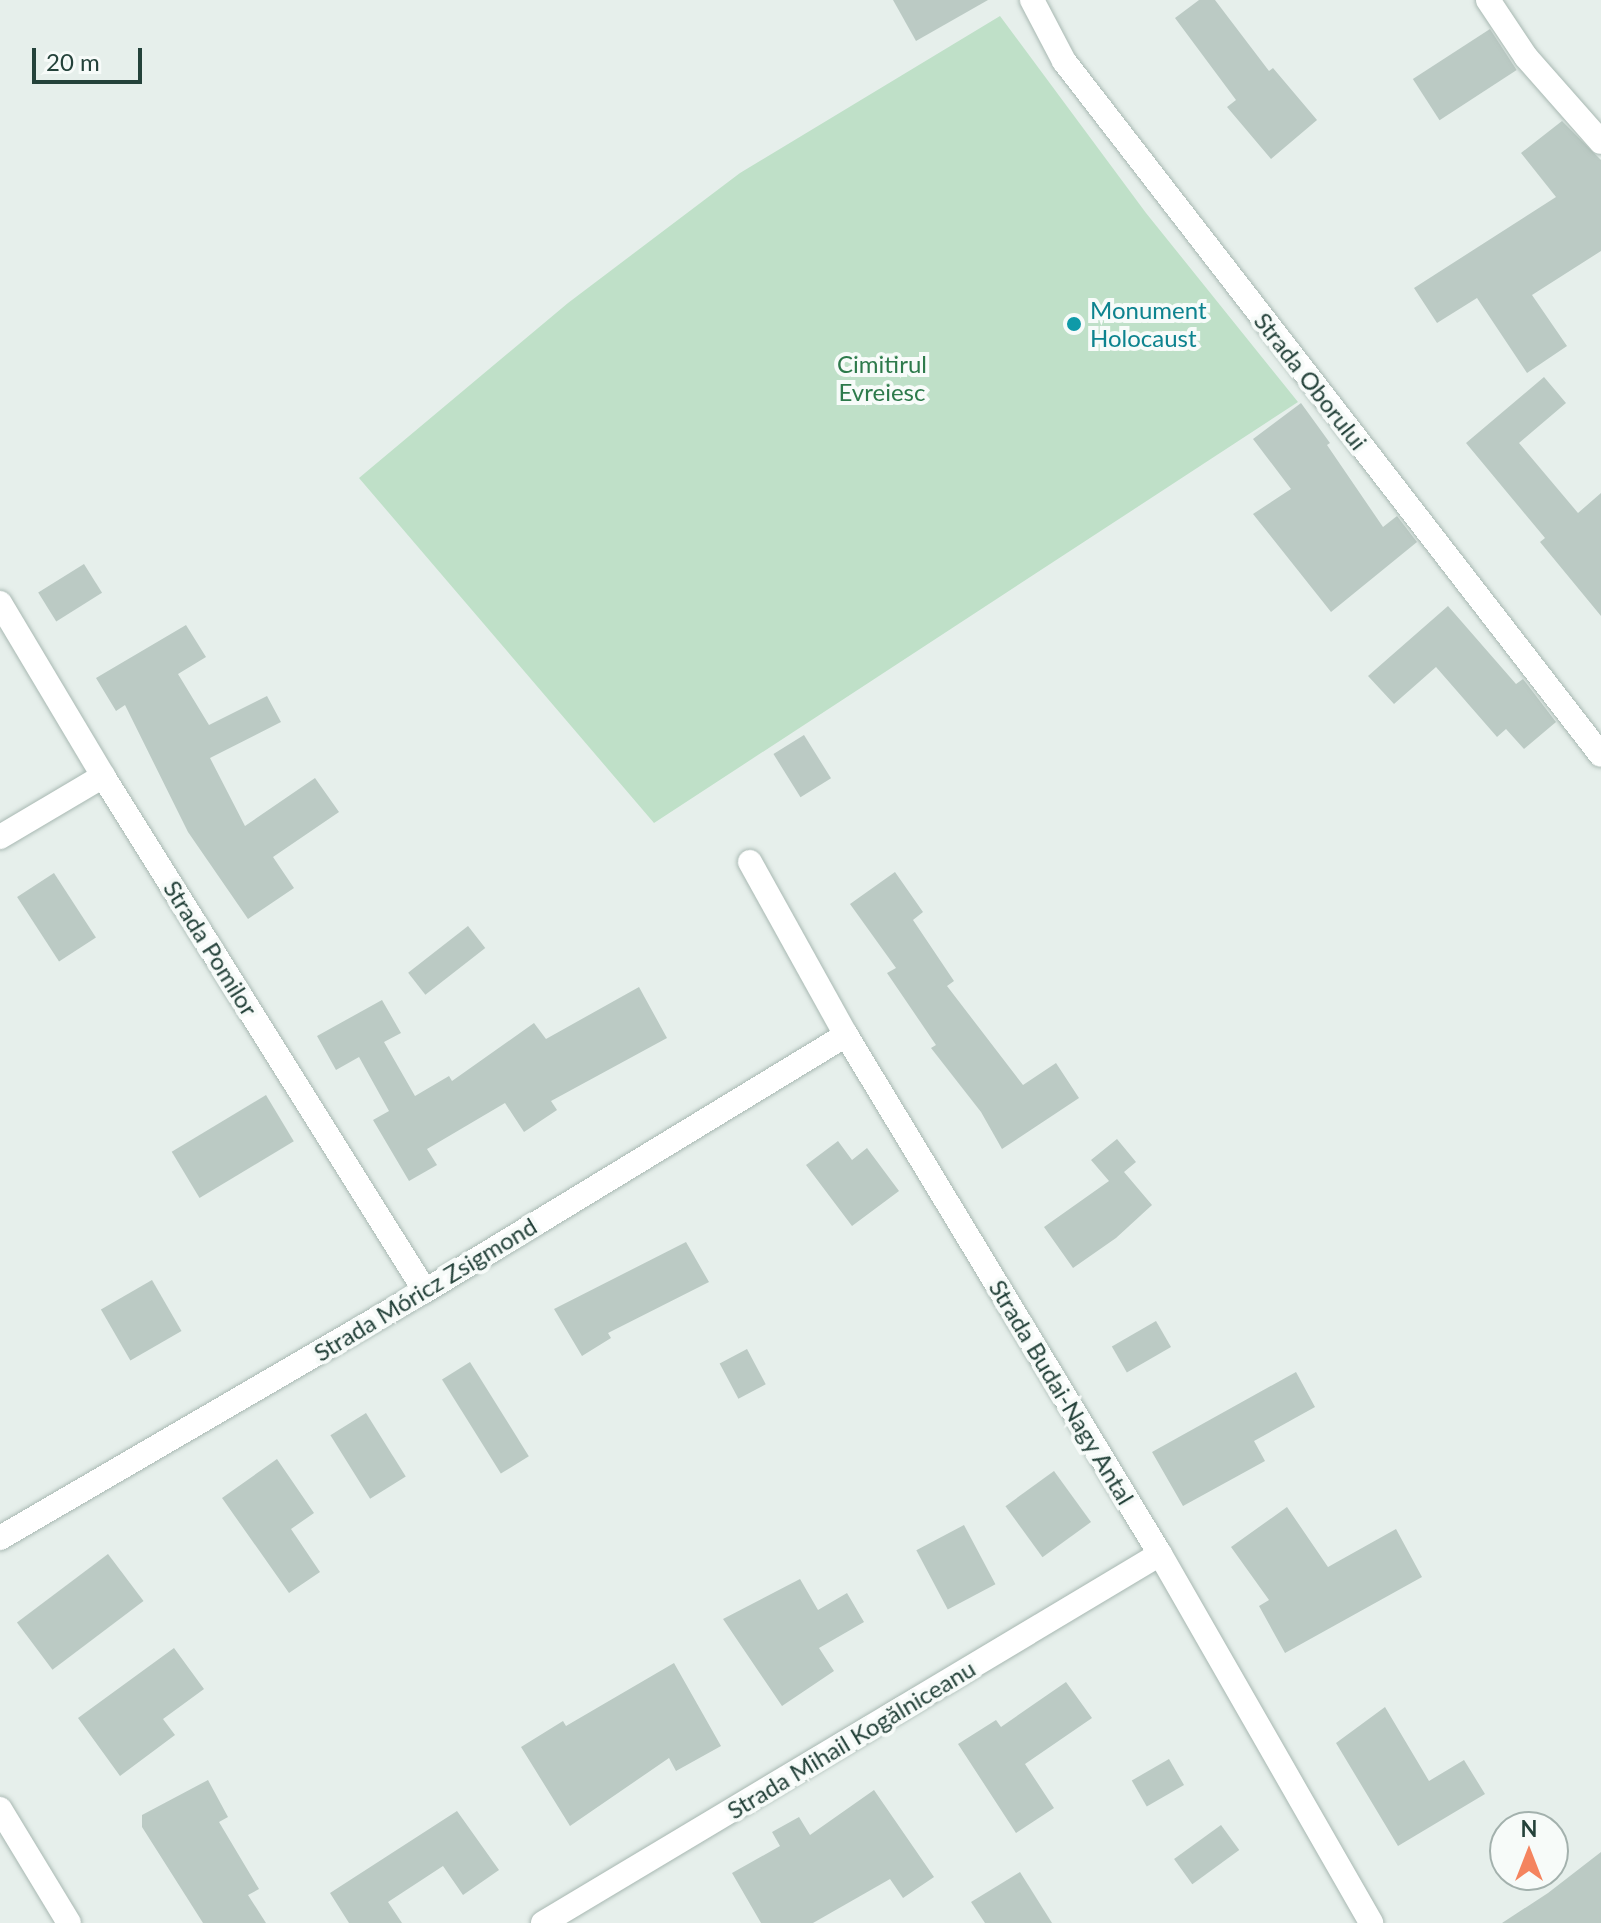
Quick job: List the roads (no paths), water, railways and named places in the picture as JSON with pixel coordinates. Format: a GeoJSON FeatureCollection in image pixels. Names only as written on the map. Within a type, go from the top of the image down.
{"type":"FeatureCollection","features":[{"type":"Feature","properties":{"kind":"street","name":"Strada Oborului"},"geometry":{"type":"LineString","coordinates":[[1032,0],[1064,61],[1601,755]]}},
{"type":"Feature","properties":{"kind":"street"},"geometry":{"type":"LineString","coordinates":[[1488,0],[1526,57],[1601,142]]}},
{"type":"Feature","properties":{"kind":"street","name":"Strada Pomilor"},"geometry":{"type":"LineString","coordinates":[[0,603],[103,776],[425,1291]]}},
{"type":"Feature","properties":{"kind":"street"},"geometry":{"type":"LineString","coordinates":[[0,837],[103,776]]}},
{"type":"Feature","properties":{"kind":"street","name":"Strada Budai-Nagy Antal"},"geometry":{"type":"LineString","coordinates":[[750,862],[846,1035],[1160,1554],[1371,1923]]}},
{"type":"Feature","properties":{"kind":"street","name":"Strada Móricz Zsigmond"},"geometry":{"type":"LineString","coordinates":[[0,1538],[425,1291],[846,1035]]}},
{"type":"Feature","properties":{"kind":"street","name":"Strada Mihail Kogălniceanu"},"geometry":{"type":"LineString","coordinates":[[543,1923],[1160,1554]]}},
{"type":"Feature","properties":{"kind":"street"},"geometry":{"type":"LineString","coordinates":[[0,1809],[69,1923]]}},
{"type":"Feature","properties":{"kind":"place","name":"Monument Holocaust"},"geometry":{"type":"Point","coordinates":[1074,324]}},
{"type":"Feature","properties":{"kind":"park label","name":"Cimitirul Evreiesc"},"geometry":{"type":"Point","coordinates":[882,378]}}]}
